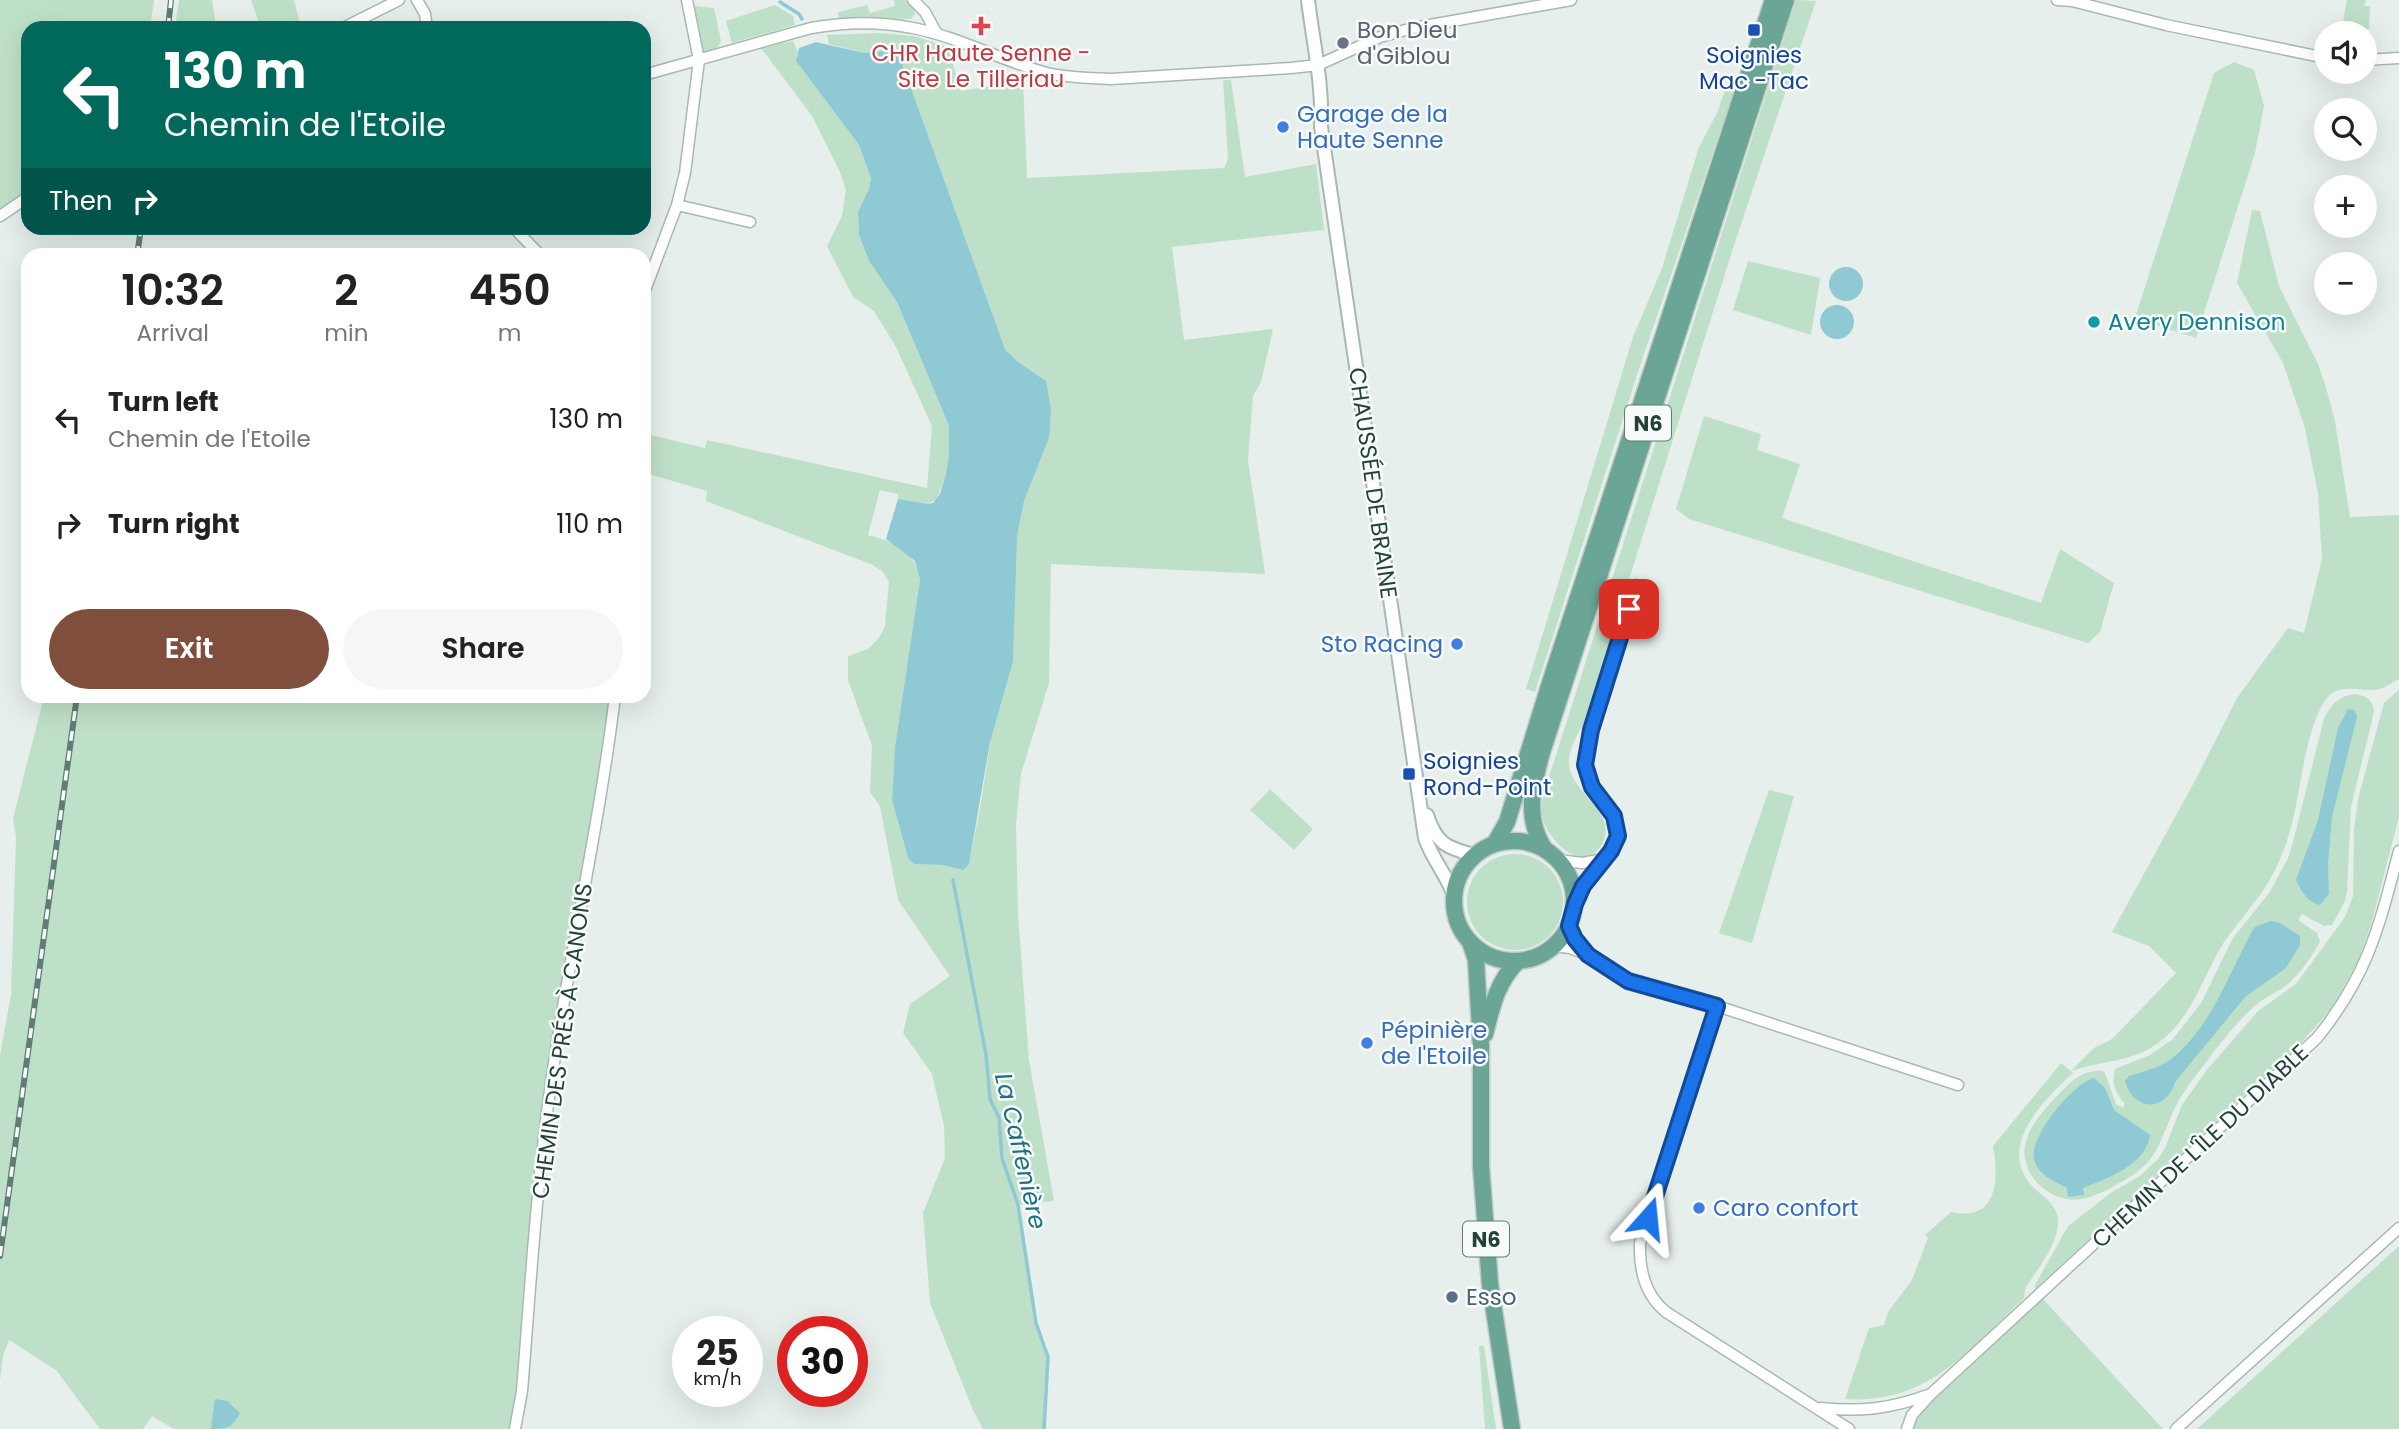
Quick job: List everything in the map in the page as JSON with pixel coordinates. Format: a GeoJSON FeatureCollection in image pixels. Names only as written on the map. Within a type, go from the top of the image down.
{"type":"FeatureCollection","features":[{"type":"Feature","properties":{"kind":"main road","name":"N6"},"geometry":{"type":"LineString","coordinates":[[1495,843],[1507,822],[1773,0]]}},
{"type":"Feature","properties":{"kind":"main road","name":"N6"},"geometry":{"type":"LineString","coordinates":[[1544,848],[1534,831],[1531,807],[1542,752],[1786,0]]}},
{"type":"Feature","properties":{"kind":"main road"},"geometry":{"type":"LineString","coordinates":[[1454,896],[1461,873],[1474,855],[1495,843],[1515,840],[1544,848],[1559,860],[1571,881],[1575,904],[1569,926],[1554,946],[1537,957],[1507,961],[1487,955],[1470,942]]}},
{"type":"Feature","properties":{"kind":"main road","name":"N6"},"geometry":{"type":"LineString","coordinates":[[1454,896],[1456,919],[1470,942],[1476,960],[1485,1223],[1490,1284],[1512,1429]]}},
{"type":"Feature","properties":{"kind":"main road","name":"N6"},"geometry":{"type":"LineString","coordinates":[[1481,1046],[1496,992],[1518,961]]}},
{"type":"Feature","properties":{"kind":"street"},"geometry":{"type":"LineString","coordinates":[[357,21],[399,0]]}},
{"type":"Feature","properties":{"kind":"street"},"geometry":{"type":"LineString","coordinates":[[417,0],[426,21]]}},
{"type":"Feature","properties":{"kind":"street"},"geometry":{"type":"LineString","coordinates":[[651,274],[677,205],[685,173],[699,60],[687,0]]}},
{"type":"Feature","properties":{"kind":"street"},"geometry":{"type":"LineString","coordinates":[[914,0],[925,12],[937,34]]}},
{"type":"Feature","properties":{"kind":"street","name":"CHAUSSÉE DE BRAINE"},"geometry":{"type":"LineString","coordinates":[[1308,0],[1318,65],[1321,127],[1425,838],[1447,877],[1454,896]]}},
{"type":"Feature","properties":{"kind":"street"},"geometry":{"type":"LineString","coordinates":[[651,73],[811,28],[836,24],[895,25],[937,34],[1050,74],[1088,78],[1230,72],[1318,65],[1380,37],[1413,28],[1571,0]]}},
{"type":"Feature","properties":{"kind":"street"},"geometry":{"type":"LineString","coordinates":[[2057,0],[2072,1],[2314,56]]}},
{"type":"Feature","properties":{"kind":"street"},"geometry":{"type":"LineString","coordinates":[[2377,59],[2399,58]]}},
{"type":"Feature","properties":{"kind":"street","name":"CHAUSSÉE DE BRAINE"},"geometry":{"type":"LineString","coordinates":[[1322,105],[1330,128],[1427,815],[1439,841],[1450,848],[1474,855]]}},
{"type":"Feature","properties":{"kind":"street"},"geometry":{"type":"LineString","coordinates":[[0,216],[21,202]]}},
{"type":"Feature","properties":{"kind":"street"},"geometry":{"type":"LineString","coordinates":[[677,205],[750,222]]}},
{"type":"Feature","properties":{"kind":"street"},"geometry":{"type":"LineString","coordinates":[[521,235],[533,248]]}},
{"type":"Feature","properties":{"kind":"street"},"geometry":{"type":"LineString","coordinates":[[1575,904],[1588,877],[1615,843],[1618,828],[1614,816],[1592,787],[1587,775],[1587,748],[1636,585]]}},
{"type":"Feature","properties":{"kind":"street","name":"CHEMIN DES PRÉS À CANONS"},"geometry":{"type":"LineString","coordinates":[[515,1429],[522,1391],[544,1136],[614,703]]}},
{"type":"Feature","properties":{"kind":"street","name":"CHEMIN DE L'ÎLE DU DIABLE"},"geometry":{"type":"LineString","coordinates":[[1907,1429],[1912,1415],[1931,1394],[2317,1038],[2342,1006],[2370,954],[2399,851]]}},
{"type":"Feature","properties":{"kind":"street"},"geometry":{"type":"LineString","coordinates":[[1559,860],[1582,863],[1604,859]]}},
{"type":"Feature","properties":{"kind":"street"},"geometry":{"type":"LineString","coordinates":[[1569,926],[1575,939],[1588,955]]}},
{"type":"Feature","properties":{"kind":"street"},"geometry":{"type":"LineString","coordinates":[[1554,946],[1570,948],[1588,955],[1628,981],[1717,1006],[1958,1085]]}},
{"type":"Feature","properties":{"kind":"street"},"geometry":{"type":"LineString","coordinates":[[1717,1006],[1640,1243],[1639,1261],[1642,1275],[1654,1299],[1666,1312],[1849,1429]]}},
{"type":"Feature","properties":{"kind":"street"},"geometry":{"type":"LineString","coordinates":[[2176,1429],[2399,1227]]}},
{"type":"Feature","properties":{"kind":"street","name":"CHEMIN DE L'ÎLE DU DIABLE"},"geometry":{"type":"LineString","coordinates":[[1816,1408],[1867,1410],[1897,1406],[1931,1394]]}},
{"type":"Feature","properties":{"kind":"green space"},"geometry":{"type":"Polygon","coordinates":[[[0,0],[154,0],[151,21],[21,21],[21,196],[0,210],[0,0]]]}},
{"type":"Feature","properties":{"kind":"green space"},"geometry":{"type":"Polygon","coordinates":[[[179,0],[212,0],[215,21],[176,21],[179,0]]]}},
{"type":"Feature","properties":{"kind":"green space"},"geometry":{"type":"Polygon","coordinates":[[[251,0],[294,0],[299,21],[258,21],[251,0]]]}},
{"type":"Feature","properties":{"kind":"green space"},"geometry":{"type":"Polygon","coordinates":[[[894,0],[905,0],[914,9],[915,14],[911,19],[839,18],[838,12],[867,5],[870,13],[895,6],[894,0]]]}},
{"type":"Feature","properties":{"kind":"green space"},"geometry":{"type":"Polygon","coordinates":[[[1796,0],[1816,1],[1734,245],[1584,723],[1570,753],[1572,775],[1600,813],[1606,833],[1602,844],[1594,853],[1585,857],[1576,856],[1566,851],[1550,834],[1542,812],[1543,796],[1796,0]]]}},
{"type":"Feature","properties":{"kind":"green space"},"geometry":{"type":"Polygon","coordinates":[[[2347,0],[2366,0],[2364,6],[2370,6],[2369,21],[2343,21],[2347,0]]]}},
{"type":"Feature","properties":{"kind":"green space"},"geometry":{"type":"Polygon","coordinates":[[[775,5],[793,16],[795,25],[732,43],[726,21],[775,5]]]}},
{"type":"Feature","properties":{"kind":"green space"},"geometry":{"type":"Polygon","coordinates":[[[693,6],[714,8],[721,41],[717,48],[702,54],[693,6]]]}},
{"type":"Feature","properties":{"kind":"green space"},"geometry":{"type":"Polygon","coordinates":[[[879,33],[914,36],[948,47],[961,91],[1023,80],[1027,178],[1224,168],[1228,159],[1223,80],[1231,80],[1245,177],[1316,164],[1324,230],[1172,247],[1184,340],[1273,329],[1261,382],[1253,396],[1248,460],[1265,574],[1051,564],[1049,683],[1021,774],[1016,824],[1018,914],[1029,1060],[1054,1201],[1018,1205],[1036,1323],[1048,1357],[1044,1429],[983,1429],[930,1303],[923,1213],[945,1158],[944,1126],[932,1074],[903,1033],[910,1004],[950,976],[898,900],[880,806],[870,792],[872,746],[848,680],[848,656],[868,649],[879,638],[885,626],[889,582],[883,572],[873,565],[706,501],[707,491],[651,475],[651,435],[705,448],[707,440],[927,488],[932,426],[896,347],[874,311],[853,297],[827,246],[842,216],[846,190],[839,170],[812,116],[761,48],[793,41],[798,52],[796,56],[799,65],[859,145],[871,178],[858,213],[859,235],[869,261],[897,302],[949,426],[946,473],[937,499],[928,504],[898,499],[898,494],[880,490],[868,535],[886,540],[908,554],[918,569],[920,579],[895,747],[892,800],[908,858],[914,864],[942,865],[963,870],[969,863],[981,803],[1014,585],[1017,536],[1024,501],[1049,438],[1046,381],[1005,349],[928,137],[864,53],[829,44],[827,35],[879,33]]]}},
{"type":"Feature","properties":{"kind":"green space"},"geometry":{"type":"Polygon","coordinates":[[[2234,62],[2254,70],[2264,106],[2255,153],[2196,338],[2135,318],[2214,73],[2234,62]]]}},
{"type":"Feature","properties":{"kind":"green space"},"geometry":{"type":"Polygon","coordinates":[[[1739,76],[1639,369],[1535,692],[1526,689],[1633,337],[1662,268],[1699,147],[1718,111],[1725,90],[1739,76]]]}},
{"type":"Feature","properties":{"kind":"green space"},"geometry":{"type":"Polygon","coordinates":[[[2252,210],[2260,211],[2279,286],[2318,364],[2325,384],[2335,421],[2350,517],[2399,515],[2399,679],[2380,689],[2346,689],[2334,692],[2321,707],[2305,756],[2289,834],[2277,866],[2260,895],[2224,942],[2192,1003],[2172,1031],[2143,1052],[2071,1071],[2094,1048],[2112,1039],[2176,973],[2149,946],[2112,932],[2237,698],[2288,628],[2304,633],[2322,559],[2318,494],[2305,428],[2283,363],[2237,283],[2252,210]]]}},
{"type":"Feature","properties":{"kind":"green space"},"geometry":{"type":"Polygon","coordinates":[[[1748,261],[1820,278],[1811,335],[1733,310],[1748,261]]]}},
{"type":"Feature","properties":{"kind":"green space"},"geometry":{"type":"Polygon","coordinates":[[[1704,416],[1761,434],[1757,450],[1800,464],[1782,518],[2041,603],[2060,549],[2114,583],[2100,632],[2088,643],[1689,519],[1676,509],[1704,416]]]}},
{"type":"Feature","properties":{"kind":"green space"},"geometry":{"type":"Polygon","coordinates":[[[2399,690],[2399,817],[2371,925],[2358,961],[2340,994],[2302,1042],[2035,1289],[2068,1226],[2112,1192],[2140,1176],[2158,1159],[2182,1105],[2206,1071],[2258,1011],[2296,984],[2345,917],[2353,896],[2354,829],[2359,795],[2384,703],[2399,690]]]}},
{"type":"Feature","properties":{"kind":"green space"},"geometry":{"type":"Polygon","coordinates":[[[2355,694],[2369,699],[2374,712],[2351,807],[2347,892],[2332,925],[2324,926],[2302,914],[2298,920],[2317,933],[2320,941],[2314,953],[2293,980],[2257,1004],[2220,1044],[2184,1093],[2159,1145],[2145,1165],[2120,1183],[2090,1197],[2077,1200],[2051,1194],[2040,1186],[2026,1164],[2027,1138],[2032,1127],[2064,1088],[2088,1072],[2105,1073],[2116,1104],[2123,1108],[2125,1104],[2116,1092],[2114,1084],[2115,1069],[2150,1055],[2173,1039],[2201,1003],[2233,938],[2269,893],[2288,858],[2324,718],[2337,701],[2355,694]]]}},
{"type":"Feature","properties":{"kind":"green space"},"geometry":{"type":"Polygon","coordinates":[[[42,703],[609,703],[526,1287],[517,1394],[510,1429],[174,1429],[152,1416],[143,1429],[100,1429],[56,1370],[9,1340],[3,1356],[0,1380],[0,1055],[11,995],[16,837],[13,818],[42,703]]]}},
{"type":"Feature","properties":{"kind":"green space"},"geometry":{"type":"Polygon","coordinates":[[[1270,789],[1313,829],[1294,850],[1250,810],[1270,789]]]}},
{"type":"Feature","properties":{"kind":"green space"},"geometry":{"type":"Polygon","coordinates":[[[1769,790],[1794,796],[1752,943],[1719,933],[1769,790]]]}},
{"type":"Feature","properties":{"kind":"green space"},"geometry":{"type":"Polygon","coordinates":[[[1515,854],[1533,858],[1549,868],[1559,884],[1563,902],[1559,920],[1549,936],[1533,946],[1515,950],[1497,946],[1481,936],[1471,920],[1467,902],[1471,884],[1481,868],[1497,858],[1515,854]]]}},
{"type":"Feature","properties":{"kind":"green space"},"geometry":{"type":"Polygon","coordinates":[[[2061,1063],[2073,1073],[2038,1110],[2022,1139],[2019,1154],[2022,1170],[2031,1185],[2052,1205],[2058,1222],[2050,1249],[2025,1289],[2024,1298],[1965,1354],[1923,1383],[1900,1393],[1874,1399],[1845,1399],[1869,1328],[1884,1325],[1888,1312],[1912,1280],[1928,1238],[1925,1235],[1951,1212],[1978,1211],[1987,1204],[1995,1184],[1993,1146],[2061,1063]]]}},
{"type":"Feature","properties":{"kind":"green space"},"geometry":{"type":"Polygon","coordinates":[[[2399,1246],[2399,1429],[2197,1429],[2399,1246]]]}},
{"type":"Feature","properties":{"kind":"green space"},"geometry":{"type":"Polygon","coordinates":[[[2042,1298],[2163,1429],[1911,1429],[1919,1411],[2042,1298]]]}},
{"type":"Feature","properties":{"kind":"green space"},"geometry":{"type":"Polygon","coordinates":[[[1479,1346],[1484,1346],[1496,1429],[1485,1429],[1479,1346]]]}},
{"type":"Feature","properties":{"kind":"water"},"geometry":{"type":"Polygon","coordinates":[[[816,42],[864,53],[888,51],[900,58],[1005,349],[1046,381],[1051,410],[1049,438],[1024,501],[1017,536],[1013,661],[990,742],[969,864],[963,870],[942,865],[914,864],[908,858],[892,800],[895,747],[920,579],[915,561],[886,539],[898,499],[928,504],[933,503],[940,494],[949,454],[949,426],[897,302],[869,261],[859,235],[858,212],[871,178],[859,145],[796,61],[799,48],[816,42]]]}},
{"type":"Feature","properties":{"kind":"water"},"geometry":{"type":"Polygon","coordinates":[[[1846,267],[1858,272],[1863,284],[1858,296],[1846,301],[1834,296],[1829,284],[1834,272],[1846,267]]]}},
{"type":"Feature","properties":{"kind":"water"},"geometry":{"type":"Polygon","coordinates":[[[1837,305],[1849,310],[1854,322],[1849,334],[1837,339],[1825,334],[1820,322],[1825,310],[1837,305]]]}},
{"type":"Feature","properties":{"kind":"water"},"geometry":{"type":"Polygon","coordinates":[[[2348,709],[2355,710],[2357,717],[2332,817],[2328,863],[2329,894],[2320,905],[2308,899],[2296,880],[2318,820],[2338,728],[2348,709]]]}},
{"type":"Feature","properties":{"kind":"water"},"geometry":{"type":"Polygon","coordinates":[[[2270,921],[2278,922],[2300,936],[2300,945],[2286,968],[2246,996],[2175,1082],[2165,1099],[2150,1104],[2135,1098],[2125,1081],[2129,1076],[2165,1063],[2184,1047],[2207,1018],[2255,927],[2270,921]]]}},
{"type":"Feature","properties":{"kind":"water"},"geometry":{"type":"Polygon","coordinates":[[[2094,1078],[2105,1088],[2114,1110],[2150,1135],[2147,1145],[2134,1162],[2114,1175],[2083,1188],[2084,1195],[2068,1197],[2067,1188],[2047,1177],[2036,1165],[2034,1149],[2045,1125],[2064,1100],[2094,1078]]]}},
{"type":"Feature","properties":{"kind":"water"},"geometry":{"type":"Polygon","coordinates":[[[215,1399],[227,1401],[240,1413],[229,1427],[211,1429],[215,1399]]]}},
{"type":"Feature","properties":{"kind":"waterway"},"geometry":{"type":"LineString","coordinates":[[780,2],[799,14],[802,19]]}},
{"type":"Feature","properties":{"kind":"waterway","name":"La Caffenière"},"geometry":{"type":"LineString","coordinates":[[953,880],[986,1055],[990,1099],[999,1118],[1002,1158],[1018,1205],[1036,1323],[1048,1357],[1044,1429]]}},
{"type":"Feature","properties":{"kind":"railway"},"geometry":{"type":"LineString","coordinates":[[169,21],[171,0]]}},
{"type":"Feature","properties":{"kind":"railway"},"geometry":{"type":"LineString","coordinates":[[138,248],[140,235]]}},
{"type":"Feature","properties":{"kind":"railway"},"geometry":{"type":"LineString","coordinates":[[0,1256],[76,703]]}},
{"type":"Feature","properties":{"kind":"place","name":"CHR Haute Senne - Site Le Tilleriau"},"geometry":{"type":"Point","coordinates":[981,26]}},
{"type":"Feature","properties":{"kind":"place","name":"Soignies Mac -Tac"},"geometry":{"type":"Point","coordinates":[1754,30]}},
{"type":"Feature","properties":{"kind":"place","name":"Bon Dieu d'Giblou"},"geometry":{"type":"Point","coordinates":[1343,43]}},
{"type":"Feature","properties":{"kind":"place","name":"Garage de la Haute Senne"},"geometry":{"type":"Point","coordinates":[1283,127]}},
{"type":"Feature","properties":{"kind":"place","name":"Avery Dennison"},"geometry":{"type":"Point","coordinates":[2094,322]}},
{"type":"Feature","properties":{"kind":"place","name":"Sto Racing"},"geometry":{"type":"Point","coordinates":[1457,644]}},
{"type":"Feature","properties":{"kind":"place","name":"Soignies Rond-Point"},"geometry":{"type":"Point","coordinates":[1409,774]}},
{"type":"Feature","properties":{"kind":"place","name":"Pépinière de l'Etoile"},"geometry":{"type":"Point","coordinates":[1367,1043]}},
{"type":"Feature","properties":{"kind":"place","name":"Caro confort"},"geometry":{"type":"Point","coordinates":[1699,1208]}},
{"type":"Feature","properties":{"kind":"place","name":"Esso"},"geometry":{"type":"Point","coordinates":[1452,1297]}},
{"type":"Feature","properties":{"kind":"route"},"geometry":{"type":"LineString","coordinates":[[1629,609],[1591,730],[1585,765],[1592,787],[1614,816],[1618,836],[1611,851],[1583,886],[1569,926],[1575,939],[1588,955],[1628,981],[1717,1006],[1648,1218]]}}]}
